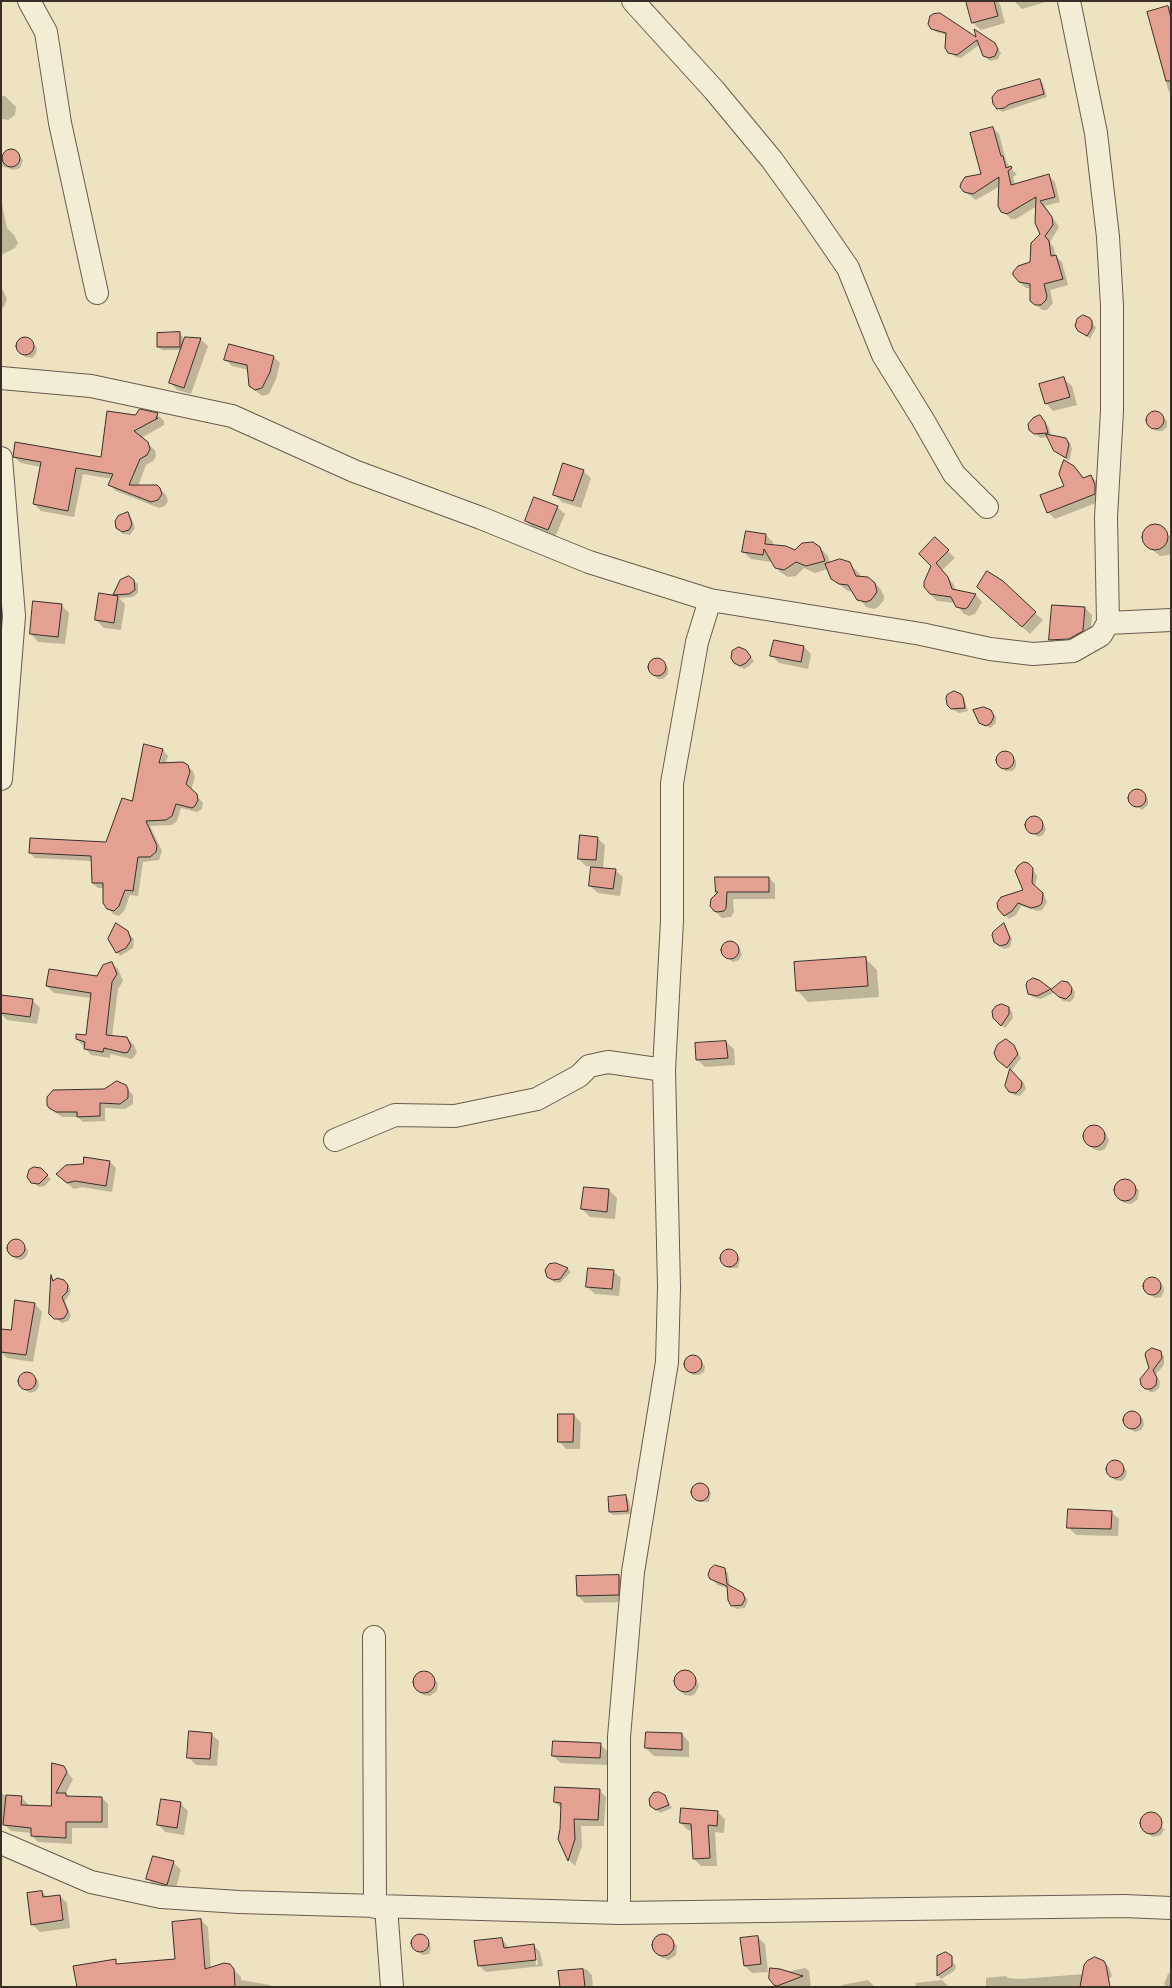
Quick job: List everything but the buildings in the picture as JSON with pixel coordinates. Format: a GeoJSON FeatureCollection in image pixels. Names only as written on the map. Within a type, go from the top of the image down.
{"type":"FeatureCollection","features":[{"type":"Feature","properties":{"kind":"street"},"geometry":{"type":"LineString","coordinates":[[29,1],[46,32],[60,123],[97,293]]}},
{"type":"Feature","properties":{"kind":"street"},"geometry":{"type":"LineString","coordinates":[[634,1],[724,102],[772,160],[811,214],[848,268],[883,355],[922,418],[954,474],[987,507]]}},
{"type":"Feature","properties":{"kind":"street"},"geometry":{"type":"LineString","coordinates":[[1,378],[91,386],[232,416],[354,471],[481,518],[588,562],[710,600],[921,634],[990,649],[1032,654],[1073,651],[1101,635],[1108,623],[1106,517],[1112,411],[1112,306],[1109,244],[1096,133],[1069,1]]}},
{"type":"Feature","properties":{"kind":"street"},"geometry":{"type":"LineString","coordinates":[[1,459],[14,616],[1,779]]}},
{"type":"Feature","properties":{"kind":"street"},"geometry":{"type":"LineString","coordinates":[[619,1913],[620,1737],[633,1572],[667,1362],[669,1287],[664,1070],[672,921],[672,783],[697,642],[710,600]]}},
{"type":"Feature","properties":{"kind":"street"},"geometry":{"type":"LineString","coordinates":[[1108,623],[1171,620]]}},
{"type":"Feature","properties":{"kind":"street"},"geometry":{"type":"LineString","coordinates":[[335,1140],[395,1115],[455,1116],[536,1099],[578,1076],[589,1066],[608,1062],[664,1070]]}},
{"type":"Feature","properties":{"kind":"street"},"geometry":{"type":"LineString","coordinates":[[374,1637],[381,1907],[392,1987]]}},
{"type":"Feature","properties":{"kind":"street"},"geometry":{"type":"LineString","coordinates":[[1,1843],[90,1882],[161,1897],[239,1902],[619,1913],[1124,1906],[1171,1908]]}}]}
